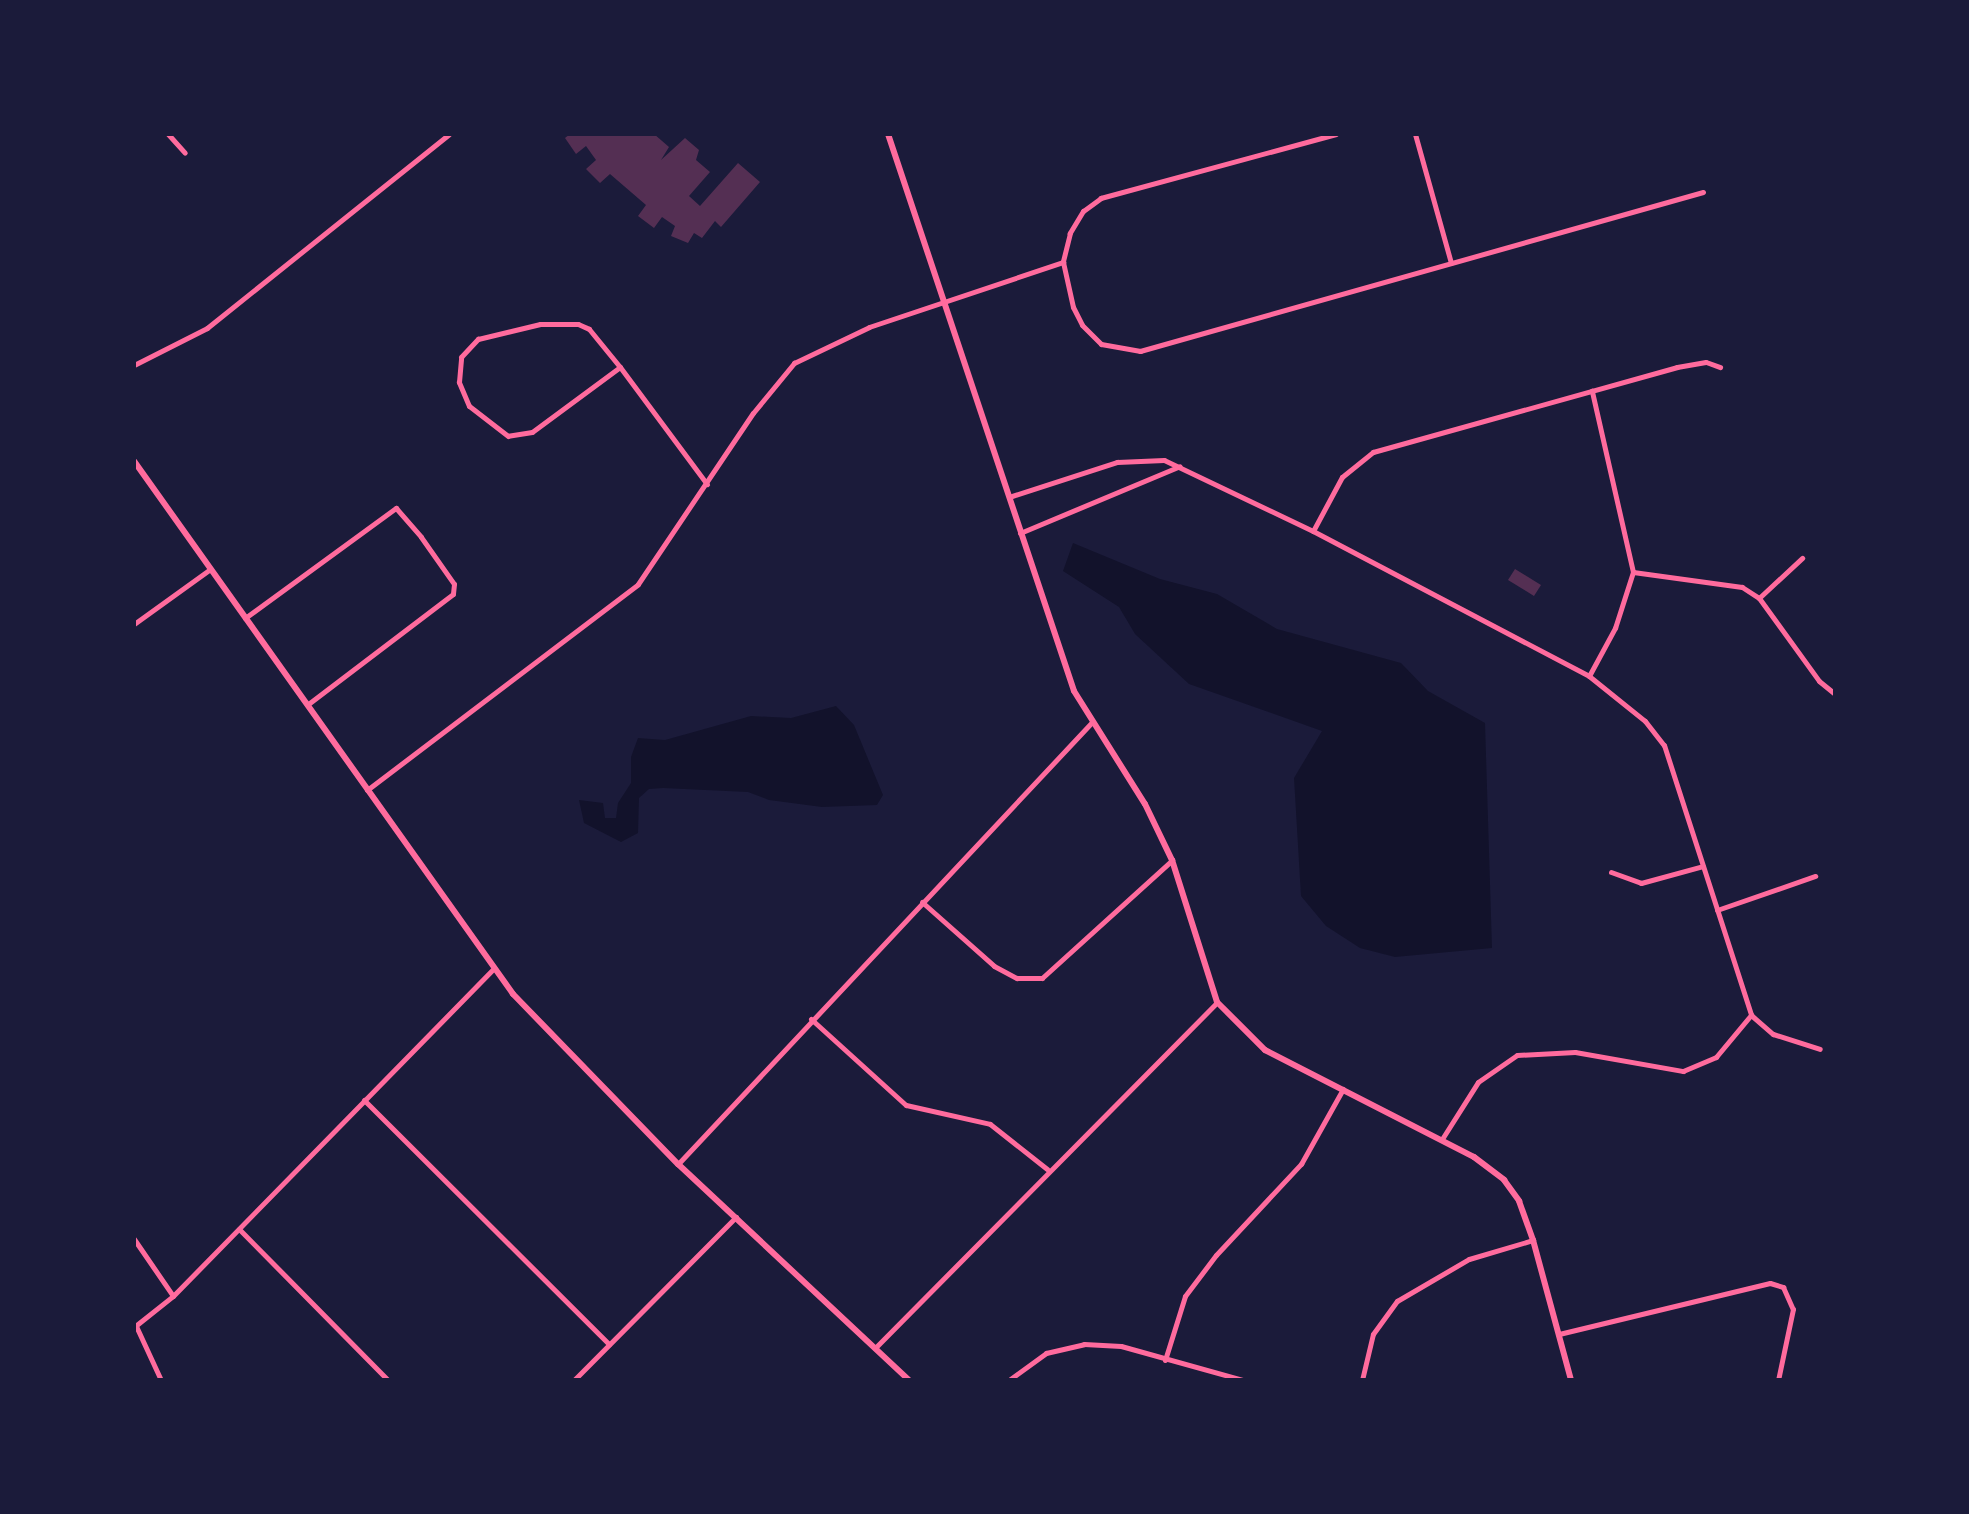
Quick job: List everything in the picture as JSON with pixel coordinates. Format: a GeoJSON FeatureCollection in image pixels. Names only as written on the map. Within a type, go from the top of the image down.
{"type":"FeatureCollection","features":[{"type":"Feature","properties":{"kind":"street"},"geometry":{"type":"LineString","coordinates":[[168,134],[185,153]]}},
{"type":"Feature","properties":{"kind":"street"},"geometry":{"type":"LineString","coordinates":[[134,365],[207,328],[449,134]]}},
{"type":"Feature","properties":{"kind":"street"},"geometry":{"type":"LineString","coordinates":[[888,134],[1074,691],[1145,804],[1172,860],[1217,1002],[1265,1050],[1442,1139],[1504,1180],[1519,1201],[1533,1240],[1571,1380]]}},
{"type":"Feature","properties":{"kind":"street"},"geometry":{"type":"LineString","coordinates":[[1336,134],[1101,198],[1083,211],[1070,233],[1063,262],[1073,307],[1082,325],[1101,344],[1140,351],[1703,192]]}},
{"type":"Feature","properties":{"kind":"street"},"geometry":{"type":"LineString","coordinates":[[1415,134],[1451,263]]}},
{"type":"Feature","properties":{"kind":"street"},"geometry":{"type":"LineString","coordinates":[[367,790],[616,605],[652,568],[707,484],[794,363],[818,347],[945,299],[1063,262]]}},
{"type":"Feature","properties":{"kind":"street"},"geometry":{"type":"LineString","coordinates":[[620,367],[532,432],[508,436],[469,406],[458,370],[478,339],[565,323],[589,329],[620,367],[707,484]]}},
{"type":"Feature","properties":{"kind":"street"},"geometry":{"type":"LineString","coordinates":[[1313,531],[1342,477],[1361,457],[1677,367],[1706,362],[1720,367]]}},
{"type":"Feature","properties":{"kind":"street"},"geometry":{"type":"LineString","coordinates":[[1589,676],[1615,628],[1633,572],[1592,391]]}},
{"type":"Feature","properties":{"kind":"street"},"geometry":{"type":"LineString","coordinates":[[1009,497],[1117,462],[1146,458],[1180,466],[1313,531],[1589,676],[1645,721],[1664,745],[1751,1015],[1773,1034],[1820,1049]]}},
{"type":"Feature","properties":{"kind":"street"},"geometry":{"type":"LineString","coordinates":[[134,461],[494,968],[546,1031],[678,1164],[909,1380]]}},
{"type":"Feature","properties":{"kind":"street"},"geometry":{"type":"LineString","coordinates":[[1020,533],[1180,466]]}},
{"type":"Feature","properties":{"kind":"street"},"geometry":{"type":"LineString","coordinates":[[245,618],[396,508],[454,584],[453,594],[307,706]]}},
{"type":"Feature","properties":{"kind":"street"},"geometry":{"type":"LineString","coordinates":[[1759,598],[1802,558]]}},
{"type":"Feature","properties":{"kind":"street"},"geometry":{"type":"LineString","coordinates":[[134,624],[209,570]]}},
{"type":"Feature","properties":{"kind":"street"},"geometry":{"type":"LineString","coordinates":[[1633,572],[1719,582],[1759,598],[1819,681],[1835,694]]}},
{"type":"Feature","properties":{"kind":"street"},"geometry":{"type":"LineString","coordinates":[[678,1164],[1092,722]]}},
{"type":"Feature","properties":{"kind":"street"},"geometry":{"type":"LineString","coordinates":[[922,902],[994,966],[1017,978],[1042,978],[1172,860]]}},
{"type":"Feature","properties":{"kind":"street"},"geometry":{"type":"LineString","coordinates":[[1611,872],[1641,883],[1703,866]]}},
{"type":"Feature","properties":{"kind":"street"},"geometry":{"type":"LineString","coordinates":[[1717,910],[1815,876]]}},
{"type":"Feature","properties":{"kind":"street"},"geometry":{"type":"LineString","coordinates":[[161,1380],[135,1326],[173,1296],[494,968]]}},
{"type":"Feature","properties":{"kind":"street"},"geometry":{"type":"LineString","coordinates":[[875,1348],[1047,1169],[1217,1002]]}},
{"type":"Feature","properties":{"kind":"street"},"geometry":{"type":"LineString","coordinates":[[1442,1139],[1478,1082],[1500,1062],[1517,1055],[1575,1052],[1683,1071],[1716,1057],[1751,1015]]}},
{"type":"Feature","properties":{"kind":"street"},"geometry":{"type":"LineString","coordinates":[[811,1019],[906,1105],[990,1124],[1047,1169]]}},
{"type":"Feature","properties":{"kind":"street"},"geometry":{"type":"LineString","coordinates":[[1165,1360],[1185,1296],[1216,1255],[1301,1164],[1343,1089]]}},
{"type":"Feature","properties":{"kind":"street"},"geometry":{"type":"LineString","coordinates":[[364,1100],[609,1344]]}},
{"type":"Feature","properties":{"kind":"street"},"geometry":{"type":"LineString","coordinates":[[574,1380],[736,1217]]}},
{"type":"Feature","properties":{"kind":"street"},"geometry":{"type":"LineString","coordinates":[[239,1229],[388,1380]]}},
{"type":"Feature","properties":{"kind":"street"},"geometry":{"type":"LineString","coordinates":[[134,1239],[173,1296]]}},
{"type":"Feature","properties":{"kind":"street"},"geometry":{"type":"LineString","coordinates":[[1362,1380],[1373,1334],[1397,1301],[1469,1259],[1533,1240]]}},
{"type":"Feature","properties":{"kind":"street"},"geometry":{"type":"LineString","coordinates":[[1559,1334],[1770,1283],[1783,1287],[1793,1309],[1778,1380]]}},
{"type":"Feature","properties":{"kind":"street"},"geometry":{"type":"LineString","coordinates":[[1009,1380],[1046,1353],[1084,1344],[1121,1346],[1243,1380]]}},
{"type":"Feature","properties":{"kind":"shaded area"},"geometry":{"type":"Polygon","coordinates":[[[1073,543],[1160,579],[1217,594],[1277,629],[1401,663],[1428,691],[1485,723],[1492,948],[1395,957],[1360,948],[1326,926],[1301,896],[1294,778],[1322,731],[1189,684],[1135,634],[1119,607],[1063,571],[1073,543]]]}},
{"type":"Feature","properties":{"kind":"shaded area"},"geometry":{"type":"Polygon","coordinates":[[[836,706],[854,725],[883,795],[877,805],[822,807],[769,800],[748,792],[663,788],[649,789],[639,798],[638,833],[621,842],[584,823],[579,800],[603,803],[605,818],[616,818],[618,803],[631,783],[631,757],[638,738],[665,740],[751,716],[791,718],[836,706]]]}},
{"type":"Feature","properties":{"kind":"building"},"geometry":{"type":"Polygon","coordinates":[[[570,134],[654,134],[669,147],[661,160],[685,138],[699,150],[696,160],[710,172],[689,196],[700,206],[738,163],[760,182],[721,227],[715,221],[702,238],[694,233],[688,243],[671,236],[675,226],[662,217],[654,228],[638,216],[646,205],[610,174],[600,183],[586,169],[596,160],[586,146],[576,154],[565,138],[570,134]]]}},
{"type":"Feature","properties":{"kind":"building"},"geometry":{"type":"Polygon","coordinates":[[[1515,569],[1541,585],[1534,596],[1508,580],[1515,569]]]}}]}
